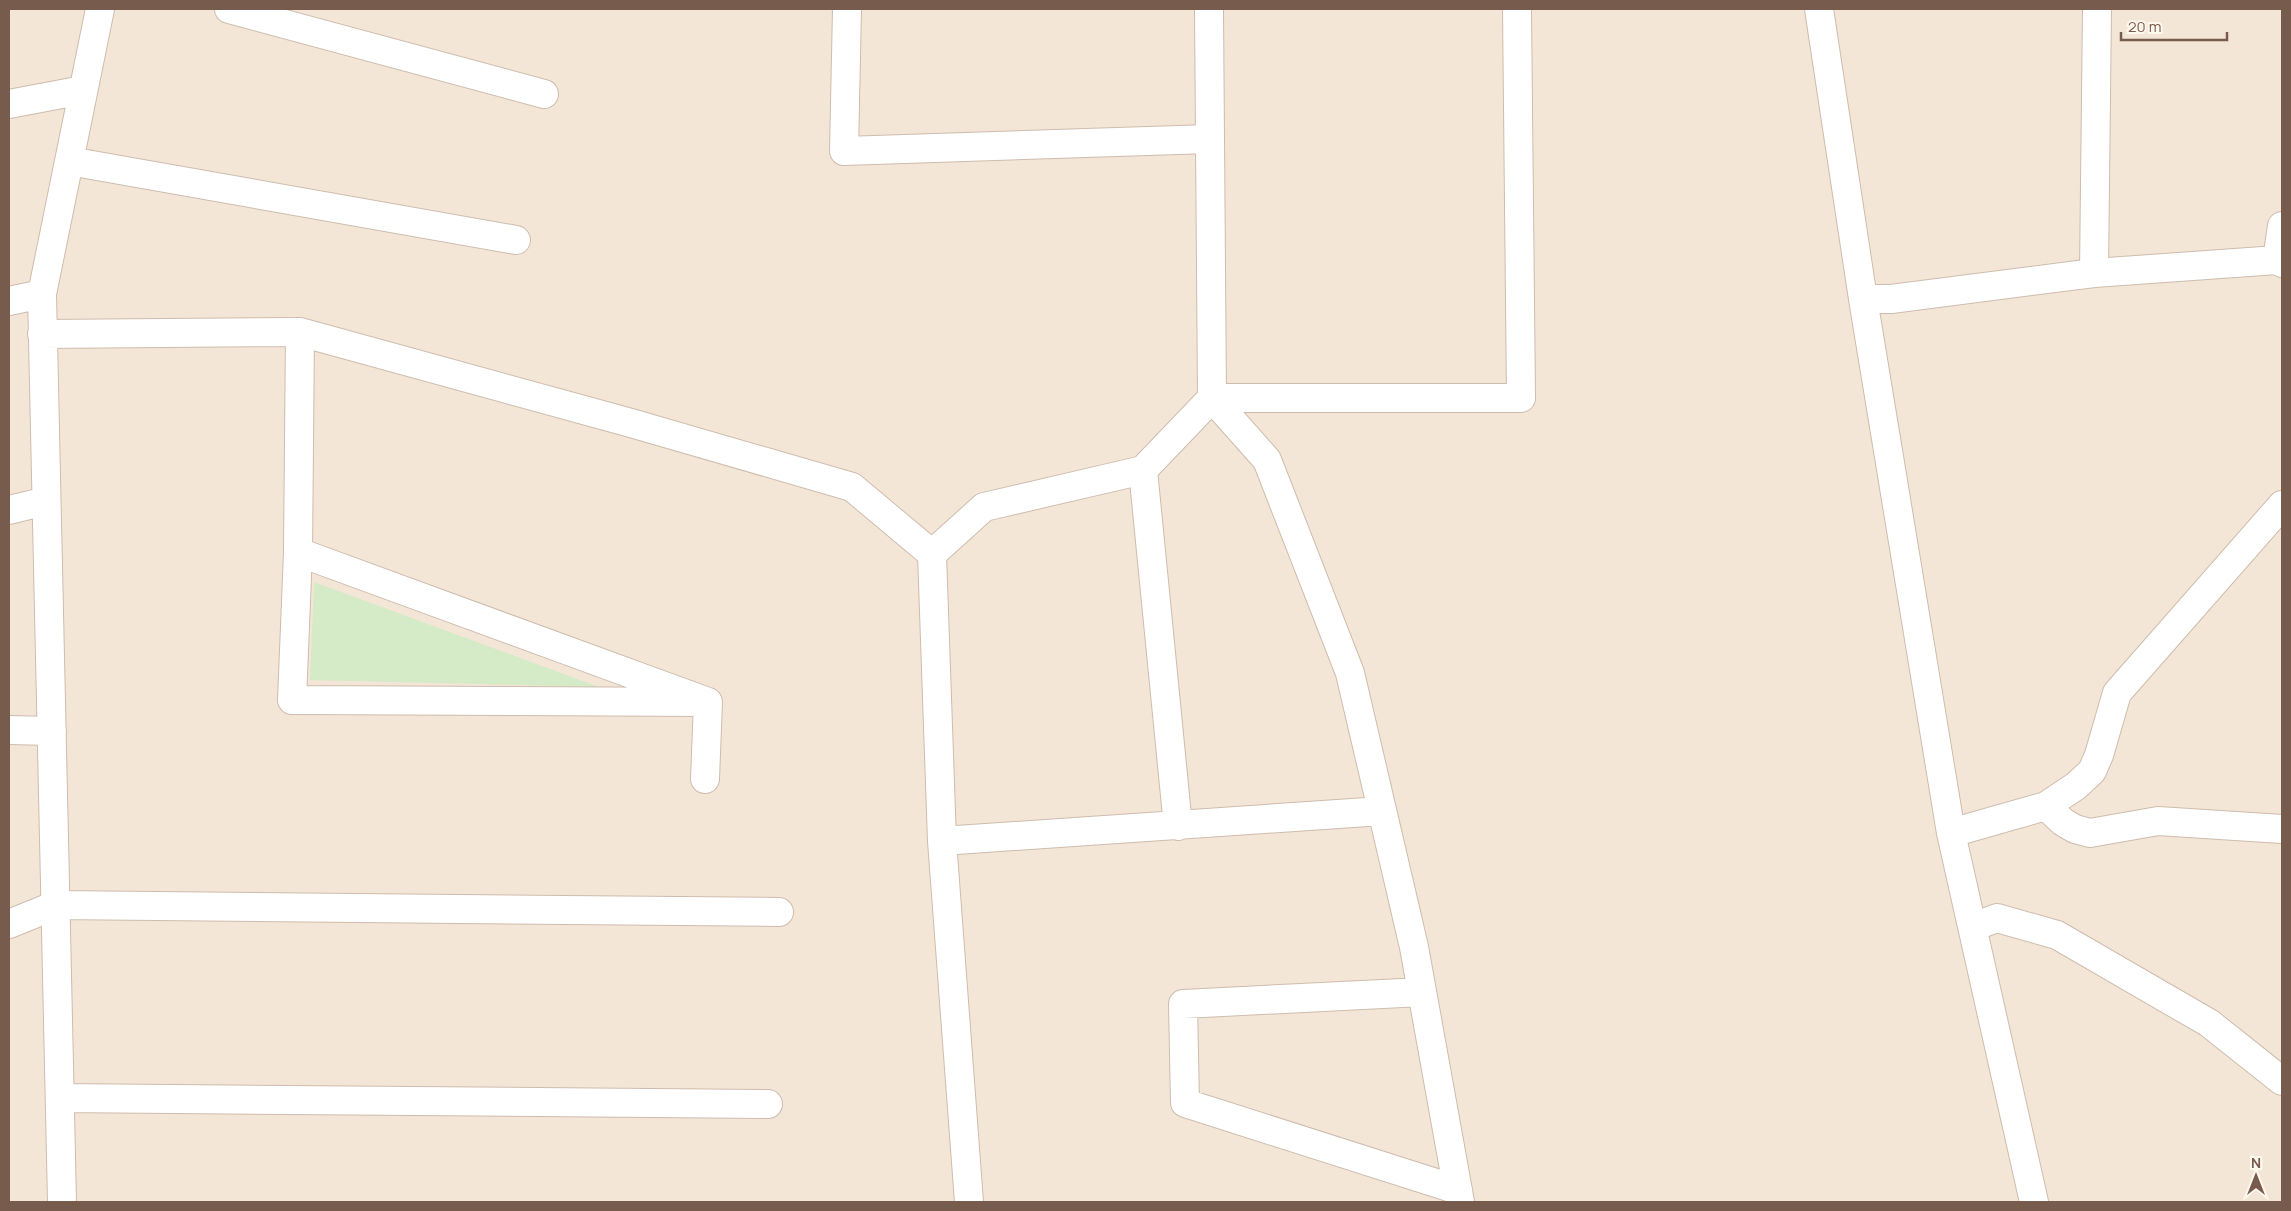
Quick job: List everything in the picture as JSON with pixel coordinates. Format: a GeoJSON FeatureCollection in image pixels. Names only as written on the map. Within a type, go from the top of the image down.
{"type":"FeatureCollection","features":[{"type":"Feature","properties":{"kind":"street"},"geometry":{"type":"LineString","coordinates":[[62,1202],[42,294],[100,9]]}},
{"type":"Feature","properties":{"kind":"street"},"geometry":{"type":"LineString","coordinates":[[229,9],[544,94]]}},
{"type":"Feature","properties":{"kind":"street"},"geometry":{"type":"LineString","coordinates":[[847,9],[844,151],[1210,138]]}},
{"type":"Feature","properties":{"kind":"street"},"geometry":{"type":"LineString","coordinates":[[1209,9],[1212,398],[1267,460],[1350,673],[1414,947],[1459,1196],[1185,1103],[1183,1004],[1422,992]]}},
{"type":"Feature","properties":{"kind":"street"},"geometry":{"type":"LineString","coordinates":[[932,554],[984,507],[1143,470],[1212,398],[1521,398],[1517,9]]}},
{"type":"Feature","properties":{"kind":"street"},"geometry":{"type":"LineString","coordinates":[[1819,9],[1863,299],[1952,834],[2034,1202]]}},
{"type":"Feature","properties":{"kind":"street"},"geometry":{"type":"LineString","coordinates":[[2094,273],[2097,9]]}},
{"type":"Feature","properties":{"kind":"street"},"geometry":{"type":"LineString","coordinates":[[9,104],[83,90]]}},
{"type":"Feature","properties":{"kind":"street"},"geometry":{"type":"LineString","coordinates":[[69,161],[516,240]]}},
{"type":"Feature","properties":{"kind":"street"},"geometry":{"type":"LineString","coordinates":[[1863,299],[1891,299],[2094,273],[2280,261],[2282,226]]}},
{"type":"Feature","properties":{"kind":"street"},"geometry":{"type":"LineString","coordinates":[[9,301],[42,294]]}},
{"type":"Feature","properties":{"kind":"street"},"geometry":{"type":"LineString","coordinates":[[42,334],[300,332],[631,423],[852,487],[932,554],[942,840],[969,1202]]}},
{"type":"Feature","properties":{"kind":"street"},"geometry":{"type":"LineString","coordinates":[[300,332],[298,552],[292,700],[708,702]]}},
{"type":"Feature","properties":{"kind":"street"},"geometry":{"type":"LineString","coordinates":[[1143,470],[1178,826]]}},
{"type":"Feature","properties":{"kind":"street"},"geometry":{"type":"LineString","coordinates":[[9,510],[46,501]]}},
{"type":"Feature","properties":{"kind":"street"},"geometry":{"type":"LineString","coordinates":[[1952,834],[2046,806],[2076,786],[2092,772],[2099,755],[2117,692],[2282,505]]}},
{"type":"Feature","properties":{"kind":"street"},"geometry":{"type":"LineString","coordinates":[[298,552],[708,702]]}},
{"type":"Feature","properties":{"kind":"street"},"geometry":{"type":"LineString","coordinates":[[706,778],[708,702]]}},
{"type":"Feature","properties":{"kind":"street"},"geometry":{"type":"LineString","coordinates":[[9,730],[52,731]]}},
{"type":"Feature","properties":{"kind":"street"},"geometry":{"type":"LineString","coordinates":[[2046,806],[2063,822],[2075,829],[2090,833],[2158,821],[2282,828]]}},
{"type":"Feature","properties":{"kind":"street"},"geometry":{"type":"LineString","coordinates":[[942,840],[1178,826],[1382,811]]}},
{"type":"Feature","properties":{"kind":"street"},"geometry":{"type":"LineString","coordinates":[[9,924],[56,906],[779,912]]}},
{"type":"Feature","properties":{"kind":"street"},"geometry":{"type":"LineString","coordinates":[[1973,927],[1997,918],[2057,935],[2209,1023],[2282,1081]]}},
{"type":"Feature","properties":{"kind":"street"},"geometry":{"type":"LineString","coordinates":[[60,1098],[768,1104]]}},
{"type":"Feature","properties":{"kind":"shaded area"},"geometry":{"type":"Polygon","coordinates":[[[9,9],[2282,9],[2282,1202],[9,1202],[9,9]]]}},
{"type":"Feature","properties":{"kind":"green space"},"geometry":{"type":"Polygon","coordinates":[[[314,582],[599,687],[310,680],[314,582]]]}}]}
